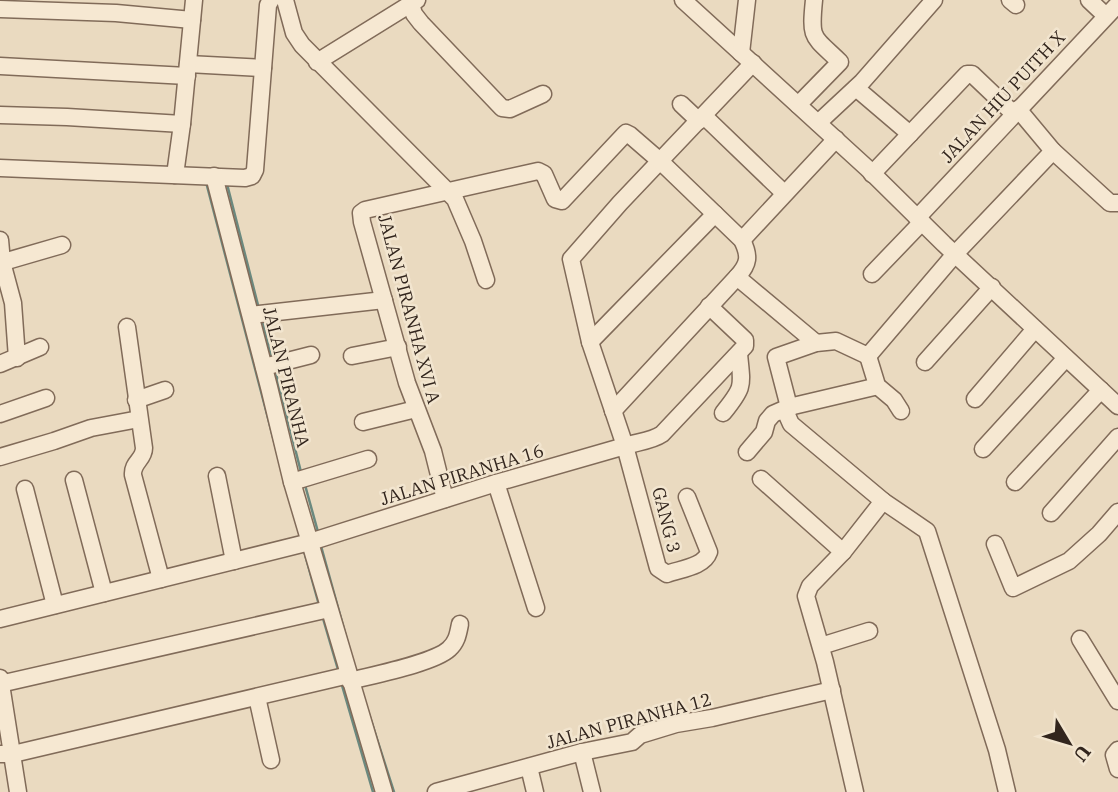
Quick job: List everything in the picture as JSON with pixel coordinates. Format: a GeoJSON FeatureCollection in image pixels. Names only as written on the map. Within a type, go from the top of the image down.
{"type":"FeatureCollection","features":[{"type":"Feature","properties":{"kind":"street"},"geometry":{"type":"LineString","coordinates":[[175,174],[194,0]]}},
{"type":"Feature","properties":{"kind":"street"},"geometry":{"type":"LineString","coordinates":[[0,168],[245,178],[252,176],[255,170],[268,5],[271,0]]}},
{"type":"Feature","properties":{"kind":"street"},"geometry":{"type":"LineString","coordinates":[[285,0],[294,33],[317,62],[455,200],[486,281]]}},
{"type":"Feature","properties":{"kind":"street"},"geometry":{"type":"LineString","coordinates":[[683,0],[836,139],[1118,406]]}},
{"type":"Feature","properties":{"kind":"street"},"geometry":{"type":"LineString","coordinates":[[625,446],[590,342],[571,259],[701,119],[747,58],[747,0]]}},
{"type":"Feature","properties":{"kind":"street"},"geometry":{"type":"LineString","coordinates":[[814,0],[812,33],[815,39],[910,134]]}},
{"type":"Feature","properties":{"kind":"street"},"geometry":{"type":"LineString","coordinates":[[818,123],[859,85],[934,0]]}},
{"type":"Feature","properties":{"kind":"street"},"geometry":{"type":"LineString","coordinates":[[1089,0],[1106,16]]}},
{"type":"Feature","properties":{"kind":"street"},"geometry":{"type":"LineString","coordinates":[[317,62],[414,2]]}},
{"type":"Feature","properties":{"kind":"street"},"geometry":{"type":"LineString","coordinates":[[414,2],[414,14],[421,23],[502,108],[510,109],[543,93]]}},
{"type":"Feature","properties":{"kind":"street","name":"JALAN HIU PUITH X"},"geometry":{"type":"LineString","coordinates":[[872,274],[1016,112],[1118,4]]}},
{"type":"Feature","properties":{"kind":"street"},"geometry":{"type":"LineString","coordinates":[[0,9],[116,13],[192,20]]}},
{"type":"Feature","properties":{"kind":"street"},"geometry":{"type":"LineString","coordinates":[[798,105],[839,62]]}},
{"type":"Feature","properties":{"kind":"street"},"geometry":{"type":"LineString","coordinates":[[0,66],[187,70],[262,68]]}},
{"type":"Feature","properties":{"kind":"street"},"geometry":{"type":"LineString","coordinates":[[873,174],[967,74],[972,74],[1016,112],[1110,203],[1118,203]]}},
{"type":"Feature","properties":{"kind":"street"},"geometry":{"type":"LineString","coordinates":[[681,104],[785,193]]}},
{"type":"Feature","properties":{"kind":"street"},"geometry":{"type":"LineString","coordinates":[[0,115],[182,124]]}},
{"type":"Feature","properties":{"kind":"street"},"geometry":{"type":"LineString","coordinates":[[447,190],[538,171],[544,174],[555,199],[562,201],[626,133],[660,161],[742,240],[748,253],[748,261],[737,277],[613,411]]}},
{"type":"Feature","properties":{"kind":"street"},"geometry":{"type":"LineString","coordinates":[[742,240],[836,139]]}},
{"type":"Feature","properties":{"kind":"street"},"geometry":{"type":"LineString","coordinates":[[868,356],[955,254],[1053,150]]}},
{"type":"Feature","properties":{"kind":"street","name":"JALAN PIRANHA"},"geometry":{"type":"LineString","coordinates":[[214,176],[292,482],[384,792]]}},
{"type":"Feature","properties":{"kind":"street","name":"JALAN PIRANHA XVI A"},"geometry":{"type":"LineString","coordinates":[[445,499],[433,451],[416,409],[361,213],[447,190]]}},
{"type":"Feature","properties":{"kind":"street"},"geometry":{"type":"LineString","coordinates":[[590,342],[715,215]]}},
{"type":"Feature","properties":{"kind":"street"},"geometry":{"type":"LineString","coordinates":[[0,240],[1,262],[13,303],[17,358]]}},
{"type":"Feature","properties":{"kind":"street"},"geometry":{"type":"LineString","coordinates":[[1,262],[62,245]]}},
{"type":"Feature","properties":{"kind":"street"},"geometry":{"type":"LineString","coordinates":[[737,277],[816,343]]}},
{"type":"Feature","properties":{"kind":"street"},"geometry":{"type":"LineString","coordinates":[[925,362],[992,287]]}},
{"type":"Feature","properties":{"kind":"street"},"geometry":{"type":"LineString","coordinates":[[251,315],[384,300]]}},
{"type":"Feature","properties":{"kind":"street"},"geometry":{"type":"LineString","coordinates":[[709,306],[745,340],[745,346],[739,354],[743,383],[737,397],[723,413]]}},
{"type":"Feature","properties":{"kind":"street"},"geometry":{"type":"LineString","coordinates":[[127,327],[144,453],[134,465],[132,475],[162,579]]}},
{"type":"Feature","properties":{"kind":"street"},"geometry":{"type":"LineString","coordinates":[[975,399],[1035,329]]}},
{"type":"Feature","properties":{"kind":"street"},"geometry":{"type":"LineString","coordinates":[[868,356],[859,354],[840,341],[816,343],[776,357],[789,407],[787,415],[791,424],[883,501],[928,531],[997,750],[1007,792]]}},
{"type":"Feature","properties":{"kind":"street"},"geometry":{"type":"LineString","coordinates":[[0,364],[40,347]]}},
{"type":"Feature","properties":{"kind":"street"},"geometry":{"type":"LineString","coordinates":[[352,356],[398,347]]}},
{"type":"Feature","properties":{"kind":"street","name":"JALAN PIRANHA 16"},"geometry":{"type":"LineString","coordinates":[[0,619],[310,542],[496,483],[654,439],[662,434],[739,354]]}},
{"type":"Feature","properties":{"kind":"street"},"geometry":{"type":"LineString","coordinates":[[264,367],[310,355]]}},
{"type":"Feature","properties":{"kind":"street"},"geometry":{"type":"LineString","coordinates":[[868,356],[875,384],[894,400],[901,411]]}},
{"type":"Feature","properties":{"kind":"street"},"geometry":{"type":"LineString","coordinates":[[983,449],[1066,358]]}},
{"type":"Feature","properties":{"kind":"street"},"geometry":{"type":"LineString","coordinates":[[747,452],[764,432],[769,417],[789,407],[864,391],[875,384]]}},
{"type":"Feature","properties":{"kind":"street"},"geometry":{"type":"LineString","coordinates":[[136,400],[165,390]]}},
{"type":"Feature","properties":{"kind":"street"},"geometry":{"type":"LineString","coordinates":[[1014,482],[1101,390]]}},
{"type":"Feature","properties":{"kind":"street"},"geometry":{"type":"LineString","coordinates":[[0,414],[46,398]]}},
{"type":"Feature","properties":{"kind":"street"},"geometry":{"type":"LineString","coordinates":[[363,422],[416,409]]}},
{"type":"Feature","properties":{"kind":"street"},"geometry":{"type":"LineString","coordinates":[[0,457],[91,428],[139,419]]}},
{"type":"Feature","properties":{"kind":"street"},"geometry":{"type":"LineString","coordinates":[[1051,513],[1118,437]]}},
{"type":"Feature","properties":{"kind":"street","name":"GANG 3"},"geometry":{"type":"LineString","coordinates":[[625,446],[658,568],[667,574],[700,563],[707,558],[709,552],[687,497]]}},
{"type":"Feature","properties":{"kind":"street"},"geometry":{"type":"LineString","coordinates":[[292,482],[368,459]]}},
{"type":"Feature","properties":{"kind":"street"},"geometry":{"type":"LineString","coordinates":[[217,476],[233,561]]}},
{"type":"Feature","properties":{"kind":"street"},"geometry":{"type":"LineString","coordinates":[[74,480],[104,593]]}},
{"type":"Feature","properties":{"kind":"street"},"geometry":{"type":"LineString","coordinates":[[761,480],[843,552]]}},
{"type":"Feature","properties":{"kind":"street"},"geometry":{"type":"LineString","coordinates":[[496,483],[536,608]]}},
{"type":"Feature","properties":{"kind":"street"},"geometry":{"type":"LineString","coordinates":[[25,489],[54,605]]}},
{"type":"Feature","properties":{"kind":"street"},"geometry":{"type":"LineString","coordinates":[[855,792],[821,646],[807,602],[807,590],[843,552],[883,501]]}},
{"type":"Feature","properties":{"kind":"street"},"geometry":{"type":"LineString","coordinates":[[995,544],[1013,588],[1069,561],[1099,534],[1118,512]]}},
{"type":"Feature","properties":{"kind":"street"},"geometry":{"type":"LineString","coordinates":[[18,792],[6,754],[0,682],[329,609]]}},
{"type":"Feature","properties":{"kind":"street"},"geometry":{"type":"LineString","coordinates":[[6,754],[431,658],[447,651],[457,641],[460,624]]}},
{"type":"Feature","properties":{"kind":"street"},"geometry":{"type":"LineString","coordinates":[[821,646],[869,631]]}},
{"type":"Feature","properties":{"kind":"street"},"geometry":{"type":"LineString","coordinates":[[1080,639],[1118,701]]}},
{"type":"Feature","properties":{"kind":"street","name":"JALAN PIRANHA 12"},"geometry":{"type":"LineString","coordinates":[[436,792],[464,788],[582,752],[632,742],[640,735],[677,724],[832,690]]}},
{"type":"Feature","properties":{"kind":"street"},"geometry":{"type":"LineString","coordinates":[[257,697],[271,760]]}},
{"type":"Feature","properties":{"kind":"street"},"geometry":{"type":"LineString","coordinates":[[1118,750],[1114,755],[1118,769]]}},
{"type":"Feature","properties":{"kind":"street"},"geometry":{"type":"LineString","coordinates":[[582,752],[592,792]]}},
{"type":"Feature","properties":{"kind":"street"},"geometry":{"type":"LineString","coordinates":[[529,767],[535,792]]}},
{"type":"Feature","properties":{"kind":"waterway"},"geometry":{"type":"LineString","coordinates":[[206,182],[279,460]]}},
{"type":"Feature","properties":{"kind":"waterway"},"geometry":{"type":"LineString","coordinates":[[227,184],[259,309]]}},
{"type":"Feature","properties":{"kind":"waterway"},"geometry":{"type":"LineString","coordinates":[[262,319],[272,360]]}},
{"type":"Feature","properties":{"kind":"waterway"},"geometry":{"type":"LineString","coordinates":[[275,370],[301,472]]}},
{"type":"Feature","properties":{"kind":"waterway"},"geometry":{"type":"LineString","coordinates":[[305,485],[318,532]]}},
{"type":"Feature","properties":{"kind":"waterway"},"geometry":{"type":"LineString","coordinates":[[321,546],[350,651]]}},
{"type":"Feature","properties":{"kind":"waterway"},"geometry":{"type":"LineString","coordinates":[[304,551],[319,605]]}},
{"type":"Feature","properties":{"kind":"waterway"},"geometry":{"type":"LineString","coordinates":[[322,615],[339,673]]}},
{"type":"Feature","properties":{"kind":"waterway"},"geometry":{"type":"LineString","coordinates":[[341,682],[373,792]]}},
{"type":"Feature","properties":{"kind":"waterway"},"geometry":{"type":"LineString","coordinates":[[368,711],[394,792]]}}]}
